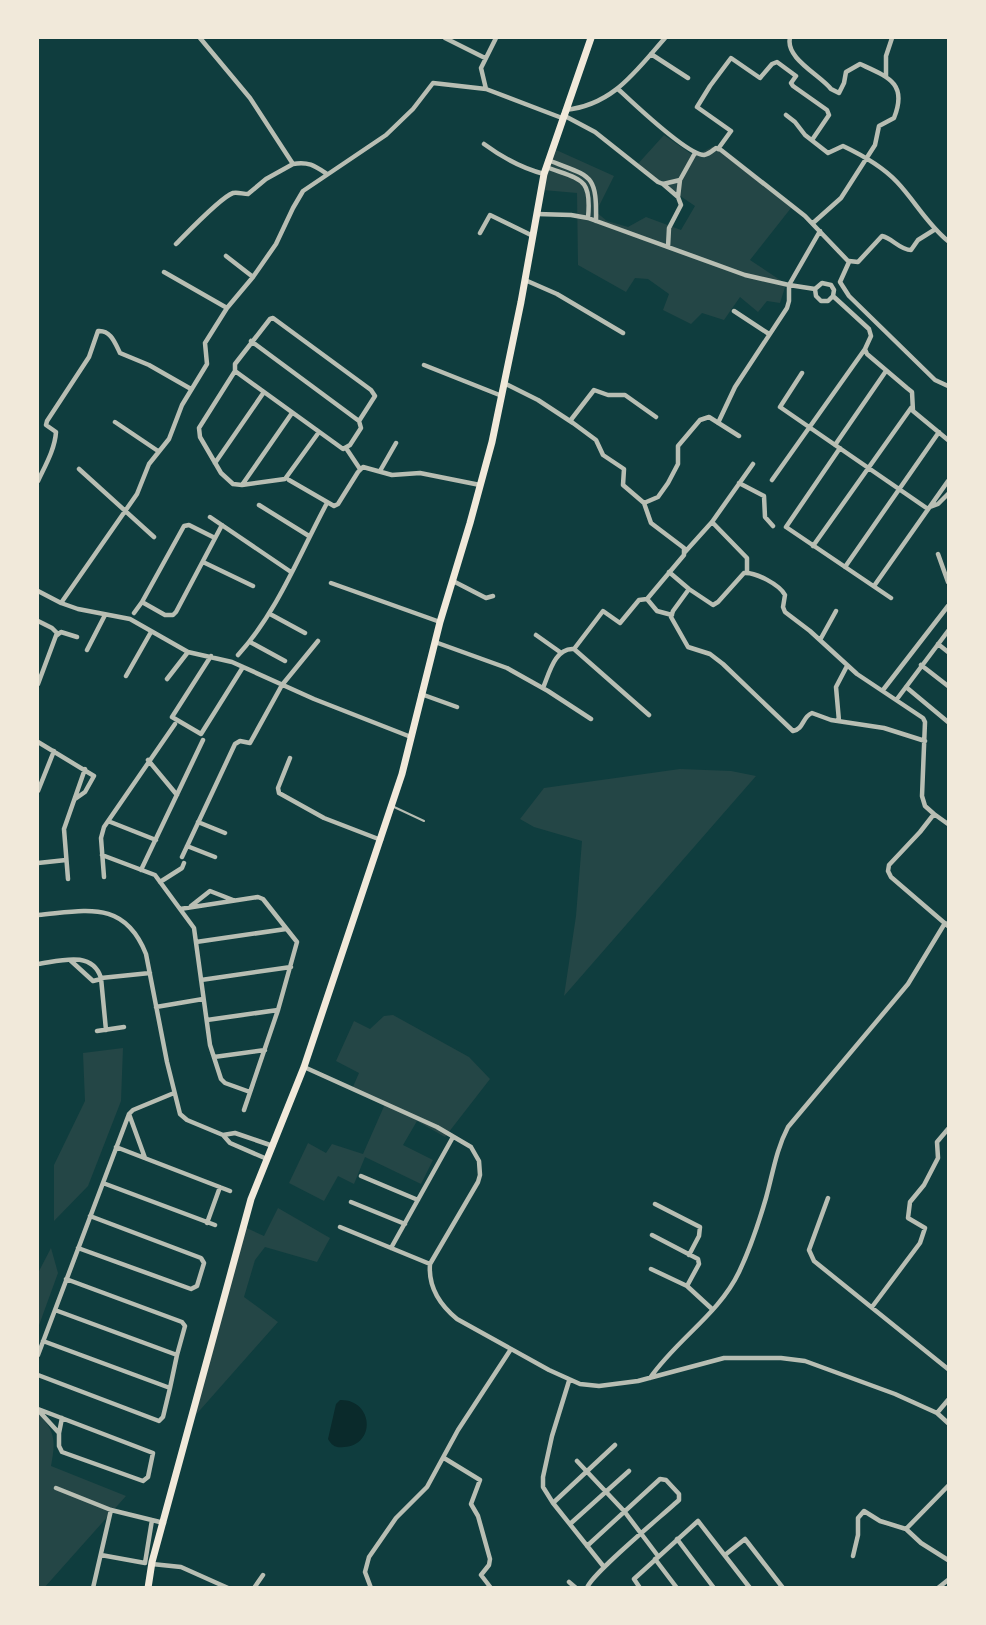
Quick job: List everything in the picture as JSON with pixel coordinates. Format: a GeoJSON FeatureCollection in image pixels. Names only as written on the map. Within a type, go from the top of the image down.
{"type":"FeatureCollection","features":[{"type":"Feature","properties":{"kind":"main road"},"geometry":{"type":"LineString","coordinates":[[148,1587],[152,1564],[251,1199],[304,1067],[392,806],[440,622],[480,486],[502,396],[546,167],[591,38]]}},
{"type":"Feature","properties":{"kind":"street"},"geometry":{"type":"LineString","coordinates":[[201,38],[250,98],[294,165]]}},
{"type":"Feature","properties":{"kind":"street"},"geometry":{"type":"LineString","coordinates":[[445,38],[485,58]]}},
{"type":"Feature","properties":{"kind":"street"},"geometry":{"type":"LineString","coordinates":[[486,89],[481,68],[496,38]]}},
{"type":"Feature","properties":{"kind":"street"},"geometry":{"type":"LineString","coordinates":[[563,114],[597,102],[618,89],[665,38]]}},
{"type":"Feature","properties":{"kind":"street"},"geometry":{"type":"LineString","coordinates":[[790,38],[789,44],[793,54],[831,89],[839,93],[846,72],[860,64],[886,76],[900,94],[900,103],[894,118],[879,126],[875,145],[841,198],[813,223]]}},
{"type":"Feature","properties":{"kind":"street"},"geometry":{"type":"LineString","coordinates":[[886,76],[886,56],[892,38]]}},
{"type":"Feature","properties":{"kind":"street"},"geometry":{"type":"LineString","coordinates":[[651,54],[688,78]]}},
{"type":"Feature","properties":{"kind":"street"},"geometry":{"type":"LineString","coordinates":[[618,89],[664,130],[695,153],[705,154],[718,149],[731,131],[697,107],[731,58],[760,78],[772,64],[777,62],[796,76],[791,82],[793,87],[827,110],[829,115],[812,140]]}},
{"type":"Feature","properties":{"kind":"street"},"geometry":{"type":"LineString","coordinates":[[61,603],[137,494],[149,464],[169,439],[191,389],[208,361],[205,344],[227,308],[253,277],[281,236],[303,191],[386,135],[413,109],[433,84],[486,89],[563,114],[595,132],[678,197]]}},
{"type":"Feature","properties":{"kind":"street"},"geometry":{"type":"LineString","coordinates":[[786,115],[828,153],[843,146],[867,158],[896,181],[934,230],[948,241]]}},
{"type":"Feature","properties":{"kind":"street"},"geometry":{"type":"LineString","coordinates":[[484,144],[501,157],[530,171],[546,167],[578,172],[592,183],[596,195],[596,221]]}},
{"type":"Feature","properties":{"kind":"street"},"geometry":{"type":"LineString","coordinates":[[718,149],[813,223],[849,261],[858,262],[882,236],[888,237],[906,249],[911,249],[918,240],[934,230]]}},
{"type":"Feature","properties":{"kind":"street"},"geometry":{"type":"LineString","coordinates":[[668,248],[669,228],[681,205],[678,197],[680,180],[695,153]]}},
{"type":"Feature","properties":{"kind":"street"},"geometry":{"type":"LineString","coordinates":[[176,243],[231,194],[237,192],[248,194],[266,179],[294,165],[305,162],[327,174]]}},
{"type":"Feature","properties":{"kind":"street"},"geometry":{"type":"LineString","coordinates":[[546,167],[575,178],[586,186],[590,195],[588,218]]}},
{"type":"Feature","properties":{"kind":"street"},"geometry":{"type":"LineString","coordinates":[[663,184],[680,180]]}},
{"type":"Feature","properties":{"kind":"street"},"geometry":{"type":"LineString","coordinates":[[537,214],[588,218],[745,275],[816,289]]}},
{"type":"Feature","properties":{"kind":"street"},"geometry":{"type":"LineString","coordinates":[[480,233],[490,215],[533,236]]}},
{"type":"Feature","properties":{"kind":"street"},"geometry":{"type":"LineString","coordinates":[[718,423],[728,399],[788,305],[789,285],[820,231]]}},
{"type":"Feature","properties":{"kind":"street"},"geometry":{"type":"LineString","coordinates":[[226,256],[253,277]]}},
{"type":"Feature","properties":{"kind":"street"},"geometry":{"type":"LineString","coordinates":[[849,261],[840,282],[849,297],[935,380],[948,386]]}},
{"type":"Feature","properties":{"kind":"street"},"geometry":{"type":"LineString","coordinates":[[164,272],[227,308]]}},
{"type":"Feature","properties":{"kind":"street"},"geometry":{"type":"LineString","coordinates":[[525,280],[557,294],[623,333]]}},
{"type":"Feature","properties":{"kind":"street"},"geometry":{"type":"LineString","coordinates":[[822,283],[828,283],[834,290],[833,296],[828,301],[821,301],[816,296],[816,289],[822,283]]}},
{"type":"Feature","properties":{"kind":"street"},"geometry":{"type":"LineString","coordinates":[[772,480],[865,349],[871,336],[869,329],[833,296]]}},
{"type":"Feature","properties":{"kind":"street"},"geometry":{"type":"LineString","coordinates":[[734,311],[769,334]]}},
{"type":"Feature","properties":{"kind":"street"},"geometry":{"type":"LineString","coordinates":[[319,432],[285,479],[242,485],[233,484],[220,473],[200,437],[199,428],[235,371],[235,364],[251,341],[273,318],[371,390],[375,396],[359,421]]}},
{"type":"Feature","properties":{"kind":"street"},"geometry":{"type":"LineString","coordinates":[[38,481],[51,453],[56,435],[56,432],[46,425],[47,420],[89,357],[98,331],[110,335],[120,353],[149,365],[191,389]]}},
{"type":"Feature","properties":{"kind":"street"},"geometry":{"type":"LineString","coordinates":[[251,341],[359,421],[361,428],[346,448]]}},
{"type":"Feature","properties":{"kind":"street"},"geometry":{"type":"LineString","coordinates":[[813,546],[911,408],[912,393],[875,362],[865,349]]}},
{"type":"Feature","properties":{"kind":"street"},"geometry":{"type":"LineString","coordinates":[[424,365],[502,396]]}},
{"type":"Feature","properties":{"kind":"street"},"geometry":{"type":"LineString","coordinates":[[235,371],[340,447],[346,448],[360,469]]}},
{"type":"Feature","properties":{"kind":"street"},"geometry":{"type":"LineString","coordinates":[[886,371],[786,527],[891,598]]}},
{"type":"Feature","properties":{"kind":"street"},"geometry":{"type":"LineString","coordinates":[[802,373],[780,406],[929,508]]}},
{"type":"Feature","properties":{"kind":"street"},"geometry":{"type":"LineString","coordinates":[[504,382],[570,421],[596,440],[603,455],[624,469],[624,487],[644,503],[651,523],[684,548],[685,552]]}},
{"type":"Feature","properties":{"kind":"street"},"geometry":{"type":"LineString","coordinates":[[570,421],[594,390],[608,395],[625,395],[656,417]]}},
{"type":"Feature","properties":{"kind":"street"},"geometry":{"type":"LineString","coordinates":[[215,463],[264,392]]}},
{"type":"Feature","properties":{"kind":"street"},"geometry":{"type":"LineString","coordinates":[[911,408],[948,440]]}},
{"type":"Feature","properties":{"kind":"street"},"geometry":{"type":"LineString","coordinates":[[242,485],[292,413]]}},
{"type":"Feature","properties":{"kind":"street"},"geometry":{"type":"LineString","coordinates":[[644,503],[658,497],[668,483],[678,464],[678,446],[700,420],[709,417],[739,436]]}},
{"type":"Feature","properties":{"kind":"street"},"geometry":{"type":"LineString","coordinates":[[115,422],[158,451]]}},
{"type":"Feature","properties":{"kind":"street"},"geometry":{"type":"LineString","coordinates":[[845,567],[939,432]]}},
{"type":"Feature","properties":{"kind":"street"},"geometry":{"type":"LineString","coordinates":[[380,471],[396,443]]}},
{"type":"Feature","properties":{"kind":"street"},"geometry":{"type":"LineString","coordinates":[[574,650],[601,612],[606,612],[620,623],[639,600],[647,598],[712,522],[753,464]]}},
{"type":"Feature","properties":{"kind":"street"},"geometry":{"type":"LineString","coordinates":[[289,480],[334,506],[338,504],[360,469],[366,467],[392,475],[420,473],[480,486]]}},
{"type":"Feature","properties":{"kind":"street"},"geometry":{"type":"LineString","coordinates":[[79,469],[154,537]]}},
{"type":"Feature","properties":{"kind":"street"},"geometry":{"type":"LineString","coordinates":[[874,586],[948,480]]}},
{"type":"Feature","properties":{"kind":"street"},"geometry":{"type":"LineString","coordinates":[[739,483],[764,496],[765,517],[773,526]]}},
{"type":"Feature","properties":{"kind":"street"},"geometry":{"type":"LineString","coordinates":[[929,508],[938,504],[948,494]]}},
{"type":"Feature","properties":{"kind":"street"},"geometry":{"type":"LineString","coordinates":[[238,655],[270,614],[327,503]]}},
{"type":"Feature","properties":{"kind":"street"},"geometry":{"type":"LineString","coordinates":[[259,505],[309,536]]}},
{"type":"Feature","properties":{"kind":"street"},"geometry":{"type":"LineString","coordinates":[[210,517],[291,572]]}},
{"type":"Feature","properties":{"kind":"street"},"geometry":{"type":"LineString","coordinates":[[712,522],[747,558],[747,572]]}},
{"type":"Feature","properties":{"kind":"street"},"geometry":{"type":"LineString","coordinates":[[134,613],[184,526],[189,525],[215,538]]}},
{"type":"Feature","properties":{"kind":"street"},"geometry":{"type":"LineString","coordinates":[[142,602],[165,615],[172,615],[176,612],[222,525]]}},
{"type":"Feature","properties":{"kind":"street"},"geometry":{"type":"LineString","coordinates":[[938,554],[948,582]]}},
{"type":"Feature","properties":{"kind":"street"},"geometry":{"type":"LineString","coordinates":[[203,562],[253,586]]}},
{"type":"Feature","properties":{"kind":"street"},"geometry":{"type":"LineString","coordinates":[[669,572],[713,605],[742,574],[747,572]]}},
{"type":"Feature","properties":{"kind":"street"},"geometry":{"type":"LineString","coordinates":[[747,572],[783,590],[785,612],[820,640],[847,666],[923,718],[925,741],[922,796],[926,806],[948,824]]}},
{"type":"Feature","properties":{"kind":"street"},"geometry":{"type":"LineString","coordinates":[[453,581],[486,598],[493,596]]}},
{"type":"Feature","properties":{"kind":"street"},"geometry":{"type":"LineString","coordinates":[[331,583],[440,622]]}},
{"type":"Feature","properties":{"kind":"street"},"geometry":{"type":"LineString","coordinates":[[672,615],[689,589]]}},
{"type":"Feature","properties":{"kind":"street"},"geometry":{"type":"LineString","coordinates":[[38,591],[61,603],[130,619],[188,652],[212,656],[243,667],[365,720],[411,737]]}},
{"type":"Feature","properties":{"kind":"street"},"geometry":{"type":"LineString","coordinates":[[647,598],[657,611],[672,615],[687,647],[710,654],[723,664],[793,731],[800,728],[806,717],[812,713],[838,721],[884,728],[925,741]]}},
{"type":"Feature","properties":{"kind":"street"},"geometry":{"type":"LineString","coordinates":[[883,690],[948,606]]}},
{"type":"Feature","properties":{"kind":"street"},"geometry":{"type":"LineString","coordinates":[[820,640],[836,611]]}},
{"type":"Feature","properties":{"kind":"street"},"geometry":{"type":"LineString","coordinates":[[270,614],[305,633]]}},
{"type":"Feature","properties":{"kind":"street"},"geometry":{"type":"LineString","coordinates":[[87,650],[105,615]]}},
{"type":"Feature","properties":{"kind":"street"},"geometry":{"type":"LineString","coordinates":[[38,621],[55,631],[56,636]]}},
{"type":"Feature","properties":{"kind":"street"},"geometry":{"type":"LineString","coordinates":[[38,684],[56,636],[62,632],[77,638]]}},
{"type":"Feature","properties":{"kind":"street"},"geometry":{"type":"LineString","coordinates":[[126,676],[151,632]]}},
{"type":"Feature","properties":{"kind":"street"},"geometry":{"type":"LineString","coordinates":[[897,699],[948,632]]}},
{"type":"Feature","properties":{"kind":"street"},"geometry":{"type":"LineString","coordinates":[[536,635],[560,652]]}},
{"type":"Feature","properties":{"kind":"street"},"geometry":{"type":"LineString","coordinates":[[182,857],[235,744],[240,741],[250,743],[282,685],[318,641]]}},
{"type":"Feature","properties":{"kind":"street"},"geometry":{"type":"LineString","coordinates":[[250,642],[285,661]]}},
{"type":"Feature","properties":{"kind":"street"},"geometry":{"type":"LineString","coordinates":[[435,642],[507,668],[591,719]]}},
{"type":"Feature","properties":{"kind":"street"},"geometry":{"type":"LineString","coordinates":[[938,644],[948,652]]}},
{"type":"Feature","properties":{"kind":"street"},"geometry":{"type":"LineString","coordinates":[[543,688],[560,652],[567,649],[574,650],[649,715]]}},
{"type":"Feature","properties":{"kind":"street"},"geometry":{"type":"LineString","coordinates":[[166,680],[188,652]]}},
{"type":"Feature","properties":{"kind":"street"},"geometry":{"type":"LineString","coordinates":[[212,656],[172,717],[201,734],[243,667]]}},
{"type":"Feature","properties":{"kind":"street"},"geometry":{"type":"LineString","coordinates":[[921,665],[948,686]]}},
{"type":"Feature","properties":{"kind":"street"},"geometry":{"type":"LineString","coordinates":[[838,721],[836,687],[847,666]]}},
{"type":"Feature","properties":{"kind":"street"},"geometry":{"type":"LineString","coordinates":[[906,687],[948,722]]}},
{"type":"Feature","properties":{"kind":"street"},"geometry":{"type":"LineString","coordinates":[[421,694],[457,707]]}},
{"type":"Feature","properties":{"kind":"street"},"geometry":{"type":"LineString","coordinates":[[104,877],[101,838],[108,821],[175,724]]}},
{"type":"Feature","properties":{"kind":"street"},"geometry":{"type":"LineString","coordinates":[[141,870],[203,740]]}},
{"type":"Feature","properties":{"kind":"street"},"geometry":{"type":"LineString","coordinates":[[38,742],[86,769],[94,777],[85,792],[75,799]]}},
{"type":"Feature","properties":{"kind":"street"},"geometry":{"type":"LineString","coordinates":[[38,791],[54,751]]}},
{"type":"Feature","properties":{"kind":"street"},"geometry":{"type":"LineString","coordinates":[[290,758],[278,788],[279,793],[324,818],[381,841]]}},
{"type":"Feature","properties":{"kind":"street"},"geometry":{"type":"LineString","coordinates":[[148,760],[177,795]]}},
{"type":"Feature","properties":{"kind":"street"},"geometry":{"type":"LineString","coordinates":[[68,879],[64,829],[86,769]]}},
{"type":"Feature","properties":{"kind":"street"},"geometry":{"type":"LineString","coordinates":[[650,1378],[673,1349],[730,1288],[739,1272],[766,1198],[780,1143],[788,1127],[908,984],[947,925],[891,877],[888,871],[889,865],[934,814]]}},
{"type":"Feature","properties":{"kind":"street"},"geometry":{"type":"LineString","coordinates":[[108,821],[156,840]]}},
{"type":"Feature","properties":{"kind":"street"},"geometry":{"type":"LineString","coordinates":[[198,822],[225,833]]}},
{"type":"Feature","properties":{"kind":"street"},"geometry":{"type":"LineString","coordinates":[[187,846],[214,857]]}},
{"type":"Feature","properties":{"kind":"street"},"geometry":{"type":"LineString","coordinates":[[102,855],[155,875],[194,928],[207,1020],[221,1079],[225,1083],[250,1092]]}},
{"type":"Feature","properties":{"kind":"street"},"geometry":{"type":"LineString","coordinates":[[38,863],[66,860]]}},
{"type":"Feature","properties":{"kind":"street"},"geometry":{"type":"LineString","coordinates":[[160,882],[182,868],[184,863]]}},
{"type":"Feature","properties":{"kind":"street"},"geometry":{"type":"LineString","coordinates":[[189,908],[210,891],[234,901]]}},
{"type":"Feature","properties":{"kind":"street"},"geometry":{"type":"LineString","coordinates":[[180,909],[258,897],[297,942],[278,1010],[244,1110]]}},
{"type":"Feature","properties":{"kind":"street"},"geometry":{"type":"LineString","coordinates":[[38,915],[96,910],[113,915],[129,926],[140,939],[146,954],[174,1093],[183,1118],[223,1135],[230,1143],[267,1159]]}},
{"type":"Feature","properties":{"kind":"street"},"geometry":{"type":"LineString","coordinates":[[196,942],[286,929]]}},
{"type":"Feature","properties":{"kind":"street"},"geometry":{"type":"LineString","coordinates":[[70,960],[93,981],[150,973]]}},
{"type":"Feature","properties":{"kind":"street"},"geometry":{"type":"LineString","coordinates":[[38,963],[70,960],[87,961],[93,965],[101,979],[106,1030]]}},
{"type":"Feature","properties":{"kind":"street"},"geometry":{"type":"LineString","coordinates":[[201,980],[291,967]]}},
{"type":"Feature","properties":{"kind":"street"},"geometry":{"type":"LineString","coordinates":[[156,1007],[204,999]]}},
{"type":"Feature","properties":{"kind":"street"},"geometry":{"type":"LineString","coordinates":[[207,1020],[278,1010]]}},
{"type":"Feature","properties":{"kind":"street"},"geometry":{"type":"LineString","coordinates":[[97,1031],[124,1027]]}},
{"type":"Feature","properties":{"kind":"street"},"geometry":{"type":"LineString","coordinates":[[214,1057],[265,1050]]}},
{"type":"Feature","properties":{"kind":"street"},"geometry":{"type":"LineString","coordinates":[[304,1067],[453,1137],[471,1147],[476,1153],[480,1174],[476,1187],[430,1264],[429,1276],[437,1298],[447,1311],[511,1349],[569,1381],[599,1386],[650,1378],[724,1358],[796,1359],[895,1394],[937,1413],[948,1423]]}},
{"type":"Feature","properties":{"kind":"street"},"geometry":{"type":"LineString","coordinates":[[38,1355],[129,1114],[133,1110],[174,1093]]}},
{"type":"Feature","properties":{"kind":"street"},"geometry":{"type":"LineString","coordinates":[[129,1114],[145,1158]]}},
{"type":"Feature","properties":{"kind":"street"},"geometry":{"type":"LineString","coordinates":[[872,1307],[920,1243],[925,1228],[908,1218],[910,1202],[924,1185],[938,1158],[937,1142],[948,1129]]}},
{"type":"Feature","properties":{"kind":"street"},"geometry":{"type":"LineString","coordinates":[[223,1135],[235,1133],[273,1146]]}},
{"type":"Feature","properties":{"kind":"street"},"geometry":{"type":"LineString","coordinates":[[392,1248],[453,1137]]}},
{"type":"Feature","properties":{"kind":"street"},"geometry":{"type":"LineString","coordinates":[[116,1147],[230,1191]]}},
{"type":"Feature","properties":{"kind":"street"},"geometry":{"type":"LineString","coordinates":[[362,1176],[418,1200]]}},
{"type":"Feature","properties":{"kind":"street"},"geometry":{"type":"LineString","coordinates":[[103,1183],[215,1225]]}},
{"type":"Feature","properties":{"kind":"street"},"geometry":{"type":"LineString","coordinates":[[207,1223],[220,1187]]}},
{"type":"Feature","properties":{"kind":"street"},"geometry":{"type":"LineString","coordinates":[[828,1198],[809,1250],[810,1256],[819,1266],[948,1369]]}},
{"type":"Feature","properties":{"kind":"street"},"geometry":{"type":"LineString","coordinates":[[351,1202],[405,1224]]}},
{"type":"Feature","properties":{"kind":"street"},"geometry":{"type":"LineString","coordinates":[[655,1204],[700,1227],[699,1236],[689,1255]]}},
{"type":"Feature","properties":{"kind":"street"},"geometry":{"type":"LineString","coordinates":[[78,1248],[190,1289],[197,1286],[204,1263],[201,1258],[90,1216]]}},
{"type":"Feature","properties":{"kind":"street"},"geometry":{"type":"LineString","coordinates":[[340,1227],[430,1264]]}},
{"type":"Feature","properties":{"kind":"street"},"geometry":{"type":"LineString","coordinates":[[652,1235],[698,1260],[699,1263],[687,1286]]}},
{"type":"Feature","properties":{"kind":"street"},"geometry":{"type":"LineString","coordinates":[[651,1269],[687,1286],[712,1309]]}},
{"type":"Feature","properties":{"kind":"street"},"geometry":{"type":"LineString","coordinates":[[38,1375],[159,1421],[163,1417],[185,1326],[182,1322],[66,1279]]}},
{"type":"Feature","properties":{"kind":"street"},"geometry":{"type":"LineString","coordinates":[[55,1310],[177,1355]]}},
{"type":"Feature","properties":{"kind":"street"},"geometry":{"type":"LineString","coordinates":[[43,1341],[170,1388]]}},
{"type":"Feature","properties":{"kind":"street"},"geometry":{"type":"LineString","coordinates":[[371,1587],[365,1572],[369,1557],[396,1518],[427,1487],[458,1430],[511,1349]]}},
{"type":"Feature","properties":{"kind":"street"},"geometry":{"type":"LineString","coordinates":[[569,1381],[552,1436],[543,1487],[603,1567]]}},
{"type":"Feature","properties":{"kind":"street"},"geometry":{"type":"LineString","coordinates":[[937,1413],[948,1400]]}},
{"type":"Feature","properties":{"kind":"street"},"geometry":{"type":"LineString","coordinates":[[38,1409],[62,1418],[153,1453],[148,1477],[143,1481],[62,1452],[59,1446],[59,1433],[62,1418]]}},
{"type":"Feature","properties":{"kind":"street"},"geometry":{"type":"LineString","coordinates":[[38,1409],[59,1433]]}},
{"type":"Feature","properties":{"kind":"street"},"geometry":{"type":"LineString","coordinates":[[553,1503],[615,1445]]}},
{"type":"Feature","properties":{"kind":"street"},"geometry":{"type":"LineString","coordinates":[[444,1458],[480,1480],[471,1504],[478,1516],[490,1559],[489,1565],[481,1575],[491,1587]]}},
{"type":"Feature","properties":{"kind":"street"},"geometry":{"type":"LineString","coordinates":[[577,1461],[642,1533],[677,1587]]}},
{"type":"Feature","properties":{"kind":"street"},"geometry":{"type":"LineString","coordinates":[[570,1524],[629,1471]]}},
{"type":"Feature","properties":{"kind":"street"},"geometry":{"type":"LineString","coordinates":[[587,1546],[660,1479],[666,1480],[679,1494],[679,1500],[603,1567],[587,1587]]}},
{"type":"Feature","properties":{"kind":"street"},"geometry":{"type":"LineString","coordinates":[[906,1529],[948,1486]]}},
{"type":"Feature","properties":{"kind":"street"},"geometry":{"type":"LineString","coordinates":[[56,1488],[111,1510],[164,1523]]}},
{"type":"Feature","properties":{"kind":"street"},"geometry":{"type":"LineString","coordinates":[[93,1587],[111,1510]]}},
{"type":"Feature","properties":{"kind":"street"},"geometry":{"type":"LineString","coordinates":[[853,1556],[858,1535],[858,1518],[863,1512],[880,1521],[906,1529],[921,1543],[948,1560]]}},
{"type":"Feature","properties":{"kind":"street"},"geometry":{"type":"LineString","coordinates":[[101,1555],[145,1563],[152,1520]]}},
{"type":"Feature","properties":{"kind":"street"},"geometry":{"type":"LineString","coordinates":[[640,1587],[634,1579],[698,1521],[750,1587]]}},
{"type":"Feature","properties":{"kind":"street"},"geometry":{"type":"LineString","coordinates":[[677,1539],[714,1587]]}},
{"type":"Feature","properties":{"kind":"street"},"geometry":{"type":"LineString","coordinates":[[725,1555],[745,1539],[783,1587]]}},
{"type":"Feature","properties":{"kind":"street"},"geometry":{"type":"LineString","coordinates":[[152,1564],[181,1568],[228,1587]]}},
{"type":"Feature","properties":{"kind":"street"},"geometry":{"type":"LineString","coordinates":[[254,1587],[263,1575]]}},
{"type":"Feature","properties":{"kind":"street"},"geometry":{"type":"LineString","coordinates":[[938,1587],[948,1580]]}},
{"type":"Feature","properties":{"kind":"street"},"geometry":{"type":"LineString","coordinates":[[568,1582],[576,1587]]}},
{"type":"Feature","properties":{"kind":"lane"},"geometry":{"type":"LineString","coordinates":[[392,806],[424,821]]}},
{"type":"Feature","properties":{"kind":"shaded area"},"geometry":{"type":"Polygon","coordinates":[[[664,135],[694,156],[714,146],[791,208],[750,260],[786,284],[780,303],[767,301],[758,312],[740,297],[724,320],[702,313],[691,324],[663,310],[669,294],[648,279],[635,278],[626,292],[578,265],[577,193],[543,190],[554,149],[614,176],[596,212],[607,221],[628,227],[646,217],[681,230],[695,206],[636,166],[664,135]]]}},
{"type":"Feature","properties":{"kind":"shaded area"},"geometry":{"type":"Polygon","coordinates":[[[680,769],[731,771],[756,776],[564,996],[576,916],[582,841],[534,827],[520,819],[544,788],[680,769]]]}},
{"type":"Feature","properties":{"kind":"shaded area"},"geometry":{"type":"Polygon","coordinates":[[[393,1015],[469,1057],[490,1079],[445,1137],[417,1121],[403,1145],[433,1160],[421,1184],[365,1157],[354,1184],[338,1176],[324,1201],[289,1183],[308,1143],[326,1153],[332,1144],[363,1154],[385,1104],[352,1089],[359,1073],[336,1061],[354,1021],[370,1029],[384,1016],[393,1015]]]}},
{"type":"Feature","properties":{"kind":"shaded area"},"geometry":{"type":"Polygon","coordinates":[[[123,1048],[121,1101],[88,1186],[54,1221],[54,1165],[85,1101],[83,1053],[123,1048]]]}},
{"type":"Feature","properties":{"kind":"shaded area"},"geometry":{"type":"Polygon","coordinates":[[[278,1208],[330,1238],[317,1262],[265,1247],[255,1260],[244,1297],[278,1322],[193,1418],[242,1226],[264,1236],[278,1208]]]}},
{"type":"Feature","properties":{"kind":"shaded area"},"geometry":{"type":"Polygon","coordinates":[[[51,1248],[58,1273],[38,1328],[38,1273],[51,1248]]]}},
{"type":"Feature","properties":{"kind":"shaded area"},"geometry":{"type":"Polygon","coordinates":[[[340,1400],[351,1402],[359,1407],[367,1422],[362,1439],[355,1444],[341,1447],[335,1446],[328,1439],[336,1404],[340,1400]]]}},
{"type":"Feature","properties":{"kind":"shaded area"},"geometry":{"type":"Polygon","coordinates":[[[38,1411],[53,1437],[51,1466],[126,1496],[44,1588],[38,1587],[38,1411]]]}}]}
